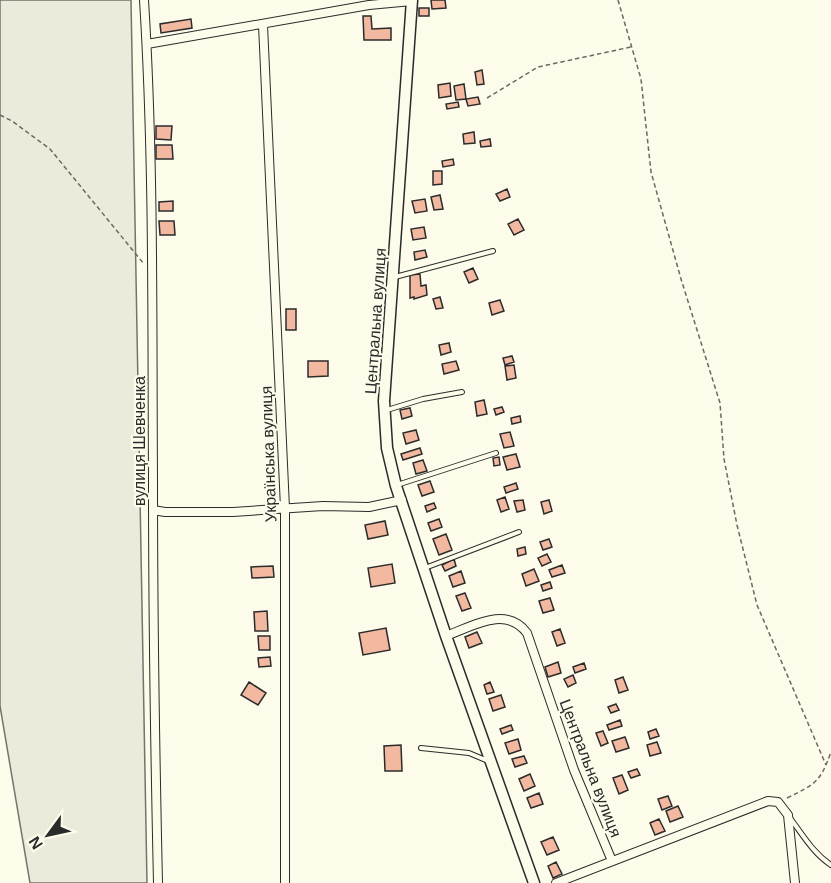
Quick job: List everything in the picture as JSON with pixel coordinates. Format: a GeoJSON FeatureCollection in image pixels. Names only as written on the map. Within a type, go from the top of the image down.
{"type":"FeatureCollection","features":[{"type":"Feature","properties":{"kind":"street","name":"вулиця Шевченка"},"geometry":{"type":"LineString","coordinates":[[144,0],[152,274],[153,639],[158,883]]}},
{"type":"Feature","properties":{"kind":"street"},"geometry":{"type":"LineString","coordinates":[[147,44],[263,25],[369,4],[412,1]]}},
{"type":"Feature","properties":{"kind":"street","name":"Центральна вулиця"},"geometry":{"type":"LineString","coordinates":[[412,1],[385,411],[387,448],[396,486],[446,636],[534,883]]}},
{"type":"Feature","properties":{"kind":"street","name":"Українська вулиця"},"geometry":{"type":"LineString","coordinates":[[263,25],[285,508],[285,883]]}},
{"type":"Feature","properties":{"kind":"street"},"geometry":{"type":"LineString","coordinates":[[153,510],[233,512],[323,506],[369,507],[402,500]]}},
{"type":"Feature","properties":{"kind":"street","name":"Центральна вулиця"},"geometry":{"type":"LineString","coordinates":[[446,636],[500,618],[512,619],[527,633],[570,760],[612,861]]}},
{"type":"Feature","properties":{"kind":"street"},"geometry":{"type":"LineString","coordinates":[[556,883],[768,801],[778,802],[788,815],[795,883]]}},
{"type":"Feature","properties":{"kind":"lane"},"geometry":{"type":"LineString","coordinates":[[394,277],[493,251]]}},
{"type":"Feature","properties":{"kind":"lane"},"geometry":{"type":"LineString","coordinates":[[385,411],[423,399],[462,392]]}},
{"type":"Feature","properties":{"kind":"lane"},"geometry":{"type":"LineString","coordinates":[[396,486],[496,453]]}},
{"type":"Feature","properties":{"kind":"lane"},"geometry":{"type":"LineString","coordinates":[[425,568],[519,532]]}},
{"type":"Feature","properties":{"kind":"lane"},"geometry":{"type":"LineString","coordinates":[[421,748],[468,753],[491,762]]}},
{"type":"Feature","properties":{"kind":"lane"},"geometry":{"type":"LineString","coordinates":[[788,815],[813,851],[831,865]]}},
{"type":"Feature","properties":{"kind":"path"},"geometry":{"type":"LineString","coordinates":[[618,0],[641,79],[651,172],[681,279],[720,403],[723,459],[757,605],[826,765]]}},
{"type":"Feature","properties":{"kind":"path"},"geometry":{"type":"LineString","coordinates":[[488,98],[538,67],[632,47]]}},
{"type":"Feature","properties":{"kind":"path"},"geometry":{"type":"LineString","coordinates":[[0,115],[50,149],[152,274]]}},
{"type":"Feature","properties":{"kind":"path"},"geometry":{"type":"LineString","coordinates":[[778,802],[813,785],[823,774],[831,752]]}},
{"type":"Feature","properties":{"kind":"shaded area"},"geometry":{"type":"Polygon","coordinates":[[[0,0],[131,0],[147,883],[30,883],[0,706],[0,0]]]}},
{"type":"Feature","properties":{"kind":"building"},"geometry":{"type":"Polygon","coordinates":[[[431,0],[445,0],[446,8],[432,9],[431,0]]]}},
{"type":"Feature","properties":{"kind":"building"},"geometry":{"type":"Polygon","coordinates":[[[419,8],[429,8],[429,16],[419,16],[419,8]]]}},
{"type":"Feature","properties":{"kind":"building"},"geometry":{"type":"Polygon","coordinates":[[[363,16],[371,16],[372,29],[391,28],[391,40],[364,40],[363,16]]]}},
{"type":"Feature","properties":{"kind":"building"},"geometry":{"type":"Polygon","coordinates":[[[191,19],[192,28],[161,33],[160,24],[191,19]]]}},
{"type":"Feature","properties":{"kind":"building"},"geometry":{"type":"Polygon","coordinates":[[[482,70],[484,84],[477,85],[475,72],[482,70]]]}},
{"type":"Feature","properties":{"kind":"building"},"geometry":{"type":"Polygon","coordinates":[[[450,83],[451,96],[439,98],[438,85],[450,83]]]}},
{"type":"Feature","properties":{"kind":"building"},"geometry":{"type":"Polygon","coordinates":[[[464,84],[466,99],[456,100],[454,86],[464,84]]]}},
{"type":"Feature","properties":{"kind":"building"},"geometry":{"type":"Polygon","coordinates":[[[478,97],[480,104],[468,106],[466,99],[478,97]]]}},
{"type":"Feature","properties":{"kind":"building"},"geometry":{"type":"Polygon","coordinates":[[[458,102],[459,107],[447,109],[446,104],[458,102]]]}},
{"type":"Feature","properties":{"kind":"building"},"geometry":{"type":"Polygon","coordinates":[[[156,126],[172,126],[171,140],[156,139],[156,126]]]}},
{"type":"Feature","properties":{"kind":"building"},"geometry":{"type":"Polygon","coordinates":[[[474,132],[475,143],[464,144],[463,134],[474,132]]]}},
{"type":"Feature","properties":{"kind":"building"},"geometry":{"type":"Polygon","coordinates":[[[490,139],[491,146],[481,147],[480,141],[490,139]]]}},
{"type":"Feature","properties":{"kind":"building"},"geometry":{"type":"Polygon","coordinates":[[[156,145],[172,145],[173,159],[156,159],[156,145]]]}},
{"type":"Feature","properties":{"kind":"building"},"geometry":{"type":"Polygon","coordinates":[[[453,159],[454,165],[443,167],[442,161],[453,159]]]}},
{"type":"Feature","properties":{"kind":"building"},"geometry":{"type":"Polygon","coordinates":[[[433,171],[442,171],[442,184],[433,185],[433,171]]]}},
{"type":"Feature","properties":{"kind":"building"},"geometry":{"type":"Polygon","coordinates":[[[507,189],[510,197],[500,201],[496,194],[507,189]]]}},
{"type":"Feature","properties":{"kind":"building"},"geometry":{"type":"Polygon","coordinates":[[[440,195],[443,209],[434,210],[431,197],[440,195]]]}},
{"type":"Feature","properties":{"kind":"building"},"geometry":{"type":"Polygon","coordinates":[[[425,199],[427,211],[415,213],[412,201],[425,199]]]}},
{"type":"Feature","properties":{"kind":"building"},"geometry":{"type":"Polygon","coordinates":[[[173,201],[173,211],[159,211],[159,202],[173,201]]]}},
{"type":"Feature","properties":{"kind":"building"},"geometry":{"type":"Polygon","coordinates":[[[518,219],[524,230],[514,235],[508,224],[518,219]]]}},
{"type":"Feature","properties":{"kind":"building"},"geometry":{"type":"Polygon","coordinates":[[[159,221],[174,221],[175,235],[160,235],[159,221]]]}},
{"type":"Feature","properties":{"kind":"building"},"geometry":{"type":"Polygon","coordinates":[[[424,227],[426,238],[413,240],[411,229],[424,227]]]}},
{"type":"Feature","properties":{"kind":"building"},"geometry":{"type":"Polygon","coordinates":[[[425,250],[427,257],[415,260],[414,252],[425,250]]]}},
{"type":"Feature","properties":{"kind":"building"},"geometry":{"type":"Polygon","coordinates":[[[473,268],[478,279],[469,283],[464,272],[473,268]]]}},
{"type":"Feature","properties":{"kind":"building"},"geometry":{"type":"Polygon","coordinates":[[[420,274],[421,286],[426,285],[427,295],[410,298],[410,275],[420,274]]]}},
{"type":"Feature","properties":{"kind":"building"},"geometry":{"type":"Polygon","coordinates":[[[440,297],[443,308],[436,309],[433,299],[440,297]]]}},
{"type":"Feature","properties":{"kind":"building"},"geometry":{"type":"Polygon","coordinates":[[[500,300],[504,311],[492,315],[489,303],[500,300]]]}},
{"type":"Feature","properties":{"kind":"building"},"geometry":{"type":"Polygon","coordinates":[[[286,309],[296,309],[296,330],[286,330],[286,309]]]}},
{"type":"Feature","properties":{"kind":"building"},"geometry":{"type":"Polygon","coordinates":[[[449,343],[451,352],[441,355],[439,345],[449,343]]]}},
{"type":"Feature","properties":{"kind":"building"},"geometry":{"type":"Polygon","coordinates":[[[512,356],[514,362],[505,365],[503,358],[512,356]]]}},
{"type":"Feature","properties":{"kind":"building"},"geometry":{"type":"Polygon","coordinates":[[[308,361],[328,361],[328,376],[308,377],[308,361]]]}},
{"type":"Feature","properties":{"kind":"building"},"geometry":{"type":"Polygon","coordinates":[[[456,361],[459,370],[444,374],[442,364],[456,361]]]}},
{"type":"Feature","properties":{"kind":"building"},"geometry":{"type":"Polygon","coordinates":[[[514,365],[516,378],[507,380],[505,366],[514,365]]]}},
{"type":"Feature","properties":{"kind":"building"},"geometry":{"type":"Polygon","coordinates":[[[484,400],[487,414],[477,416],[475,402],[484,400]]]}},
{"type":"Feature","properties":{"kind":"building"},"geometry":{"type":"Polygon","coordinates":[[[502,407],[504,412],[496,415],[494,409],[502,407]]]}},
{"type":"Feature","properties":{"kind":"building"},"geometry":{"type":"Polygon","coordinates":[[[410,408],[412,416],[402,419],[400,410],[410,408]]]}},
{"type":"Feature","properties":{"kind":"building"},"geometry":{"type":"Polygon","coordinates":[[[520,416],[521,422],[512,424],[511,418],[520,416]]]}},
{"type":"Feature","properties":{"kind":"building"},"geometry":{"type":"Polygon","coordinates":[[[416,430],[419,440],[406,444],[403,433],[416,430]]]}},
{"type":"Feature","properties":{"kind":"building"},"geometry":{"type":"Polygon","coordinates":[[[510,432],[514,446],[504,448],[500,434],[510,432]]]}},
{"type":"Feature","properties":{"kind":"building"},"geometry":{"type":"Polygon","coordinates":[[[420,448],[422,454],[403,460],[401,454],[420,448]]]}},
{"type":"Feature","properties":{"kind":"building"},"geometry":{"type":"Polygon","coordinates":[[[516,454],[520,467],[507,470],[503,457],[516,454]]]}},
{"type":"Feature","properties":{"kind":"building"},"geometry":{"type":"Polygon","coordinates":[[[499,457],[500,465],[494,466],[493,458],[499,457]]]}},
{"type":"Feature","properties":{"kind":"building"},"geometry":{"type":"Polygon","coordinates":[[[423,460],[427,471],[416,474],[413,463],[423,460]]]}},
{"type":"Feature","properties":{"kind":"building"},"geometry":{"type":"Polygon","coordinates":[[[430,481],[434,492],[422,496],[418,485],[430,481]]]}},
{"type":"Feature","properties":{"kind":"building"},"geometry":{"type":"Polygon","coordinates":[[[516,483],[518,489],[506,493],[504,487],[516,483]]]}},
{"type":"Feature","properties":{"kind":"building"},"geometry":{"type":"Polygon","coordinates":[[[505,497],[509,509],[501,512],[497,500],[505,497]]]}},
{"type":"Feature","properties":{"kind":"building"},"geometry":{"type":"Polygon","coordinates":[[[523,500],[525,510],[517,512],[514,501],[523,500]]]}},
{"type":"Feature","properties":{"kind":"building"},"geometry":{"type":"Polygon","coordinates":[[[549,500],[552,511],[544,514],[541,502],[549,500]]]}},
{"type":"Feature","properties":{"kind":"building"},"geometry":{"type":"Polygon","coordinates":[[[434,503],[436,508],[427,512],[425,506],[434,503]]]}},
{"type":"Feature","properties":{"kind":"building"},"geometry":{"type":"Polygon","coordinates":[[[439,519],[442,527],[431,531],[428,523],[439,519]]]}},
{"type":"Feature","properties":{"kind":"building"},"geometry":{"type":"Polygon","coordinates":[[[385,521],[388,535],[368,539],[365,525],[385,521]]]}},
{"type":"Feature","properties":{"kind":"building"},"geometry":{"type":"Polygon","coordinates":[[[446,534],[452,550],[439,555],[433,539],[446,534]]]}},
{"type":"Feature","properties":{"kind":"building"},"geometry":{"type":"Polygon","coordinates":[[[549,539],[552,547],[543,550],[540,542],[549,539]]]}},
{"type":"Feature","properties":{"kind":"building"},"geometry":{"type":"Polygon","coordinates":[[[525,547],[526,554],[518,556],[517,549],[525,547]]]}},
{"type":"Feature","properties":{"kind":"building"},"geometry":{"type":"Polygon","coordinates":[[[547,554],[551,562],[542,566],[538,558],[547,554]]]}},
{"type":"Feature","properties":{"kind":"building"},"geometry":{"type":"Polygon","coordinates":[[[454,559],[456,566],[445,571],[442,565],[454,559]]]}},
{"type":"Feature","properties":{"kind":"building"},"geometry":{"type":"Polygon","coordinates":[[[392,564],[395,583],[371,587],[368,568],[392,564]]]}},
{"type":"Feature","properties":{"kind":"building"},"geometry":{"type":"Polygon","coordinates":[[[562,565],[565,573],[552,577],[549,570],[562,565]]]}},
{"type":"Feature","properties":{"kind":"building"},"geometry":{"type":"Polygon","coordinates":[[[273,566],[274,577],[252,578],[251,567],[273,566]]]}},
{"type":"Feature","properties":{"kind":"building"},"geometry":{"type":"Polygon","coordinates":[[[534,569],[539,581],[526,586],[522,574],[534,569]]]}},
{"type":"Feature","properties":{"kind":"building"},"geometry":{"type":"Polygon","coordinates":[[[461,571],[465,583],[453,587],[449,576],[461,571]]]}},
{"type":"Feature","properties":{"kind":"building"},"geometry":{"type":"Polygon","coordinates":[[[550,582],[552,588],[543,591],[541,585],[550,582]]]}},
{"type":"Feature","properties":{"kind":"building"},"geometry":{"type":"Polygon","coordinates":[[[465,593],[471,608],[462,611],[456,596],[465,593]]]}},
{"type":"Feature","properties":{"kind":"building"},"geometry":{"type":"Polygon","coordinates":[[[550,598],[554,610],[543,613],[539,601],[550,598]]]}},
{"type":"Feature","properties":{"kind":"building"},"geometry":{"type":"Polygon","coordinates":[[[267,611],[268,631],[255,631],[254,612],[267,611]]]}},
{"type":"Feature","properties":{"kind":"building"},"geometry":{"type":"Polygon","coordinates":[[[386,628],[390,650],[363,655],[359,633],[386,628]]]}},
{"type":"Feature","properties":{"kind":"building"},"geometry":{"type":"Polygon","coordinates":[[[560,629],[565,643],[557,646],[552,632],[560,629]]]}},
{"type":"Feature","properties":{"kind":"building"},"geometry":{"type":"Polygon","coordinates":[[[477,632],[482,643],[469,648],[465,637],[477,632]]]}},
{"type":"Feature","properties":{"kind":"building"},"geometry":{"type":"Polygon","coordinates":[[[258,636],[270,636],[270,650],[259,650],[258,636]]]}},
{"type":"Feature","properties":{"kind":"building"},"geometry":{"type":"Polygon","coordinates":[[[270,657],[271,666],[259,667],[258,658],[270,657]]]}},
{"type":"Feature","properties":{"kind":"building"},"geometry":{"type":"Polygon","coordinates":[[[558,662],[561,673],[548,677],[545,667],[558,662]]]}},
{"type":"Feature","properties":{"kind":"building"},"geometry":{"type":"Polygon","coordinates":[[[584,663],[586,669],[575,673],[573,667],[584,663]]]}},
{"type":"Feature","properties":{"kind":"building"},"geometry":{"type":"Polygon","coordinates":[[[573,675],[576,683],[568,687],[564,679],[573,675]]]}},
{"type":"Feature","properties":{"kind":"building"},"geometry":{"type":"Polygon","coordinates":[[[623,677],[628,690],[619,693],[615,680],[623,677]]]}},
{"type":"Feature","properties":{"kind":"building"},"geometry":{"type":"Polygon","coordinates":[[[249,682],[266,693],[258,705],[241,695],[249,682]]]}},
{"type":"Feature","properties":{"kind":"building"},"geometry":{"type":"Polygon","coordinates":[[[490,682],[494,692],[487,694],[484,685],[490,682]]]}},
{"type":"Feature","properties":{"kind":"building"},"geometry":{"type":"Polygon","coordinates":[[[501,695],[505,707],[493,711],[489,699],[501,695]]]}},
{"type":"Feature","properties":{"kind":"building"},"geometry":{"type":"Polygon","coordinates":[[[616,704],[619,710],[611,713],[608,707],[616,704]]]}},
{"type":"Feature","properties":{"kind":"building"},"geometry":{"type":"Polygon","coordinates":[[[620,720],[622,726],[609,730],[607,725],[620,720]]]}},
{"type":"Feature","properties":{"kind":"building"},"geometry":{"type":"Polygon","coordinates":[[[511,725],[513,730],[502,734],[500,729],[511,725]]]}},
{"type":"Feature","properties":{"kind":"building"},"geometry":{"type":"Polygon","coordinates":[[[656,729],[659,736],[650,739],[648,732],[656,729]]]}},
{"type":"Feature","properties":{"kind":"building"},"geometry":{"type":"Polygon","coordinates":[[[603,731],[608,743],[601,746],[596,733],[603,731]]]}},
{"type":"Feature","properties":{"kind":"building"},"geometry":{"type":"Polygon","coordinates":[[[625,737],[629,748],[616,752],[612,741],[625,737]]]}},
{"type":"Feature","properties":{"kind":"building"},"geometry":{"type":"Polygon","coordinates":[[[518,739],[521,750],[509,754],[505,743],[518,739]]]}},
{"type":"Feature","properties":{"kind":"building"},"geometry":{"type":"Polygon","coordinates":[[[657,742],[661,753],[650,756],[647,745],[657,742]]]}},
{"type":"Feature","properties":{"kind":"building"},"geometry":{"type":"Polygon","coordinates":[[[401,745],[402,771],[385,771],[384,746],[401,745]]]}},
{"type":"Feature","properties":{"kind":"building"},"geometry":{"type":"Polygon","coordinates":[[[524,756],[527,763],[515,767],[512,759],[524,756]]]}},
{"type":"Feature","properties":{"kind":"building"},"geometry":{"type":"Polygon","coordinates":[[[637,769],[640,775],[631,778],[628,772],[637,769]]]}},
{"type":"Feature","properties":{"kind":"building"},"geometry":{"type":"Polygon","coordinates":[[[530,774],[535,786],[524,791],[519,779],[530,774]]]}},
{"type":"Feature","properties":{"kind":"building"},"geometry":{"type":"Polygon","coordinates":[[[622,775],[628,790],[619,794],[613,778],[622,775]]]}},
{"type":"Feature","properties":{"kind":"building"},"geometry":{"type":"Polygon","coordinates":[[[539,793],[543,804],[531,808],[527,798],[539,793]]]}},
{"type":"Feature","properties":{"kind":"building"},"geometry":{"type":"Polygon","coordinates":[[[668,796],[672,806],[662,810],[658,799],[668,796]]]}},
{"type":"Feature","properties":{"kind":"building"},"geometry":{"type":"Polygon","coordinates":[[[678,806],[683,817],[670,822],[666,811],[678,806]]]}},
{"type":"Feature","properties":{"kind":"building"},"geometry":{"type":"Polygon","coordinates":[[[659,819],[665,831],[655,835],[650,823],[659,819]]]}},
{"type":"Feature","properties":{"kind":"building"},"geometry":{"type":"Polygon","coordinates":[[[553,837],[559,850],[547,855],[541,842],[553,837]]]}},
{"type":"Feature","properties":{"kind":"building"},"geometry":{"type":"Polygon","coordinates":[[[556,862],[562,874],[553,878],[548,866],[556,862]]]}}]}
